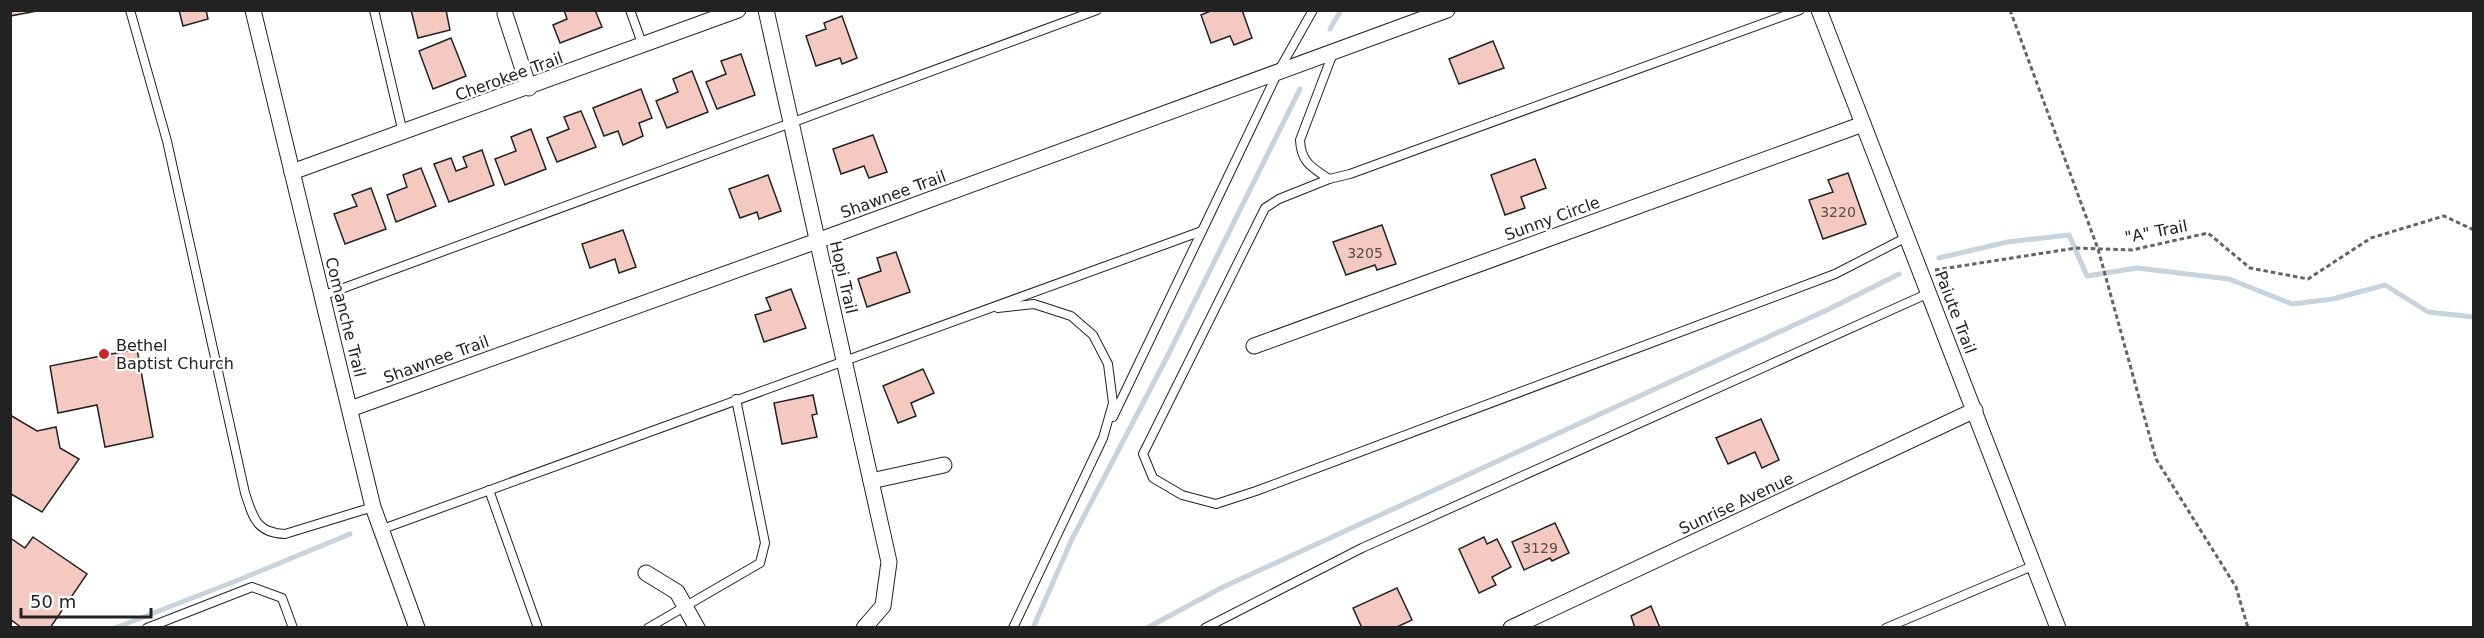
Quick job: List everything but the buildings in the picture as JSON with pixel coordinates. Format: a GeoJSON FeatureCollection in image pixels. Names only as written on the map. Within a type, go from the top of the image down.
{"type":"FeatureCollection","features":[{"type":"Feature","properties":{"kind":"street","name":"Comanche Trail"},"geometry":{"type":"LineString","coordinates":[[254,10],[373,507],[417,627]]}},
{"type":"Feature","properties":{"kind":"street","name":"Cherokee Trail"},"geometry":{"type":"LineString","coordinates":[[292,172],[529,88],[738,10]]}},
{"type":"Feature","properties":{"kind":"street","name":"Hopi Trail"},"geometry":{"type":"LineString","coordinates":[[766,10],[889,562],[883,606],[864,627]]}},
{"type":"Feature","properties":{"kind":"street","name":"Shawnee Trail"},"geometry":{"type":"LineString","coordinates":[[350,409],[1447,10]]}},
{"type":"Feature","properties":{"kind":"street","name":"Paiute Trail"},"geometry":{"type":"LineString","coordinates":[[1819,10],[2058,627]]}},
{"type":"Feature","properties":{"kind":"street"},"geometry":{"type":"LineString","coordinates":[[505,14],[529,88]]}},
{"type":"Feature","properties":{"kind":"street","name":"Sunny Circle"},"geometry":{"type":"LineString","coordinates":[[1254,346],[1863,124]]}},
{"type":"Feature","properties":{"kind":"street","name":"Sunrise Avenue"},"geometry":{"type":"LineString","coordinates":[[1511,627],[1975,410]]}},
{"type":"Feature","properties":{"kind":"street"},"geometry":{"type":"LineString","coordinates":[[871,481],[944,465]]}},
{"type":"Feature","properties":{"kind":"street"},"geometry":{"type":"LineString","coordinates":[[646,573],[677,592],[698,627]]}},
{"type":"Feature","properties":{"kind":"lane"},"geometry":{"type":"LineString","coordinates":[[130,10],[167,141],[245,493],[254,520],[270,534],[285,534],[373,507]]}},
{"type":"Feature","properties":{"kind":"lane"},"geometry":{"type":"LineString","coordinates":[[374,10],[403,133]]}},
{"type":"Feature","properties":{"kind":"lane"},"geometry":{"type":"LineString","coordinates":[[630,10],[643,46]]}},
{"type":"Feature","properties":{"kind":"lane"},"geometry":{"type":"LineString","coordinates":[[322,296],[1097,10]]}},
{"type":"Feature","properties":{"kind":"lane"},"geometry":{"type":"LineString","coordinates":[[1013,627],[1278,72],[1313,10]]}},
{"type":"Feature","properties":{"kind":"lane"},"geometry":{"type":"LineString","coordinates":[[1800,10],[1350,174],[1329,179],[1279,199],[1265,208],[1143,454],[1153,478],[1182,495],[1216,504],[1835,274],[1907,237]]}},
{"type":"Feature","properties":{"kind":"lane"},"geometry":{"type":"LineString","coordinates":[[1329,179],[1311,167],[1301,154],[1300,140],[1332,53]]}},
{"type":"Feature","properties":{"kind":"lane"},"geometry":{"type":"LineString","coordinates":[[380,530],[1202,231]]}},
{"type":"Feature","properties":{"kind":"lane"},"geometry":{"type":"LineString","coordinates":[[1205,627],[1362,548],[1929,293]]}},
{"type":"Feature","properties":{"kind":"lane"},"geometry":{"type":"LineString","coordinates":[[985,309],[1034,304],[1071,316],[1093,335],[1108,364],[1113,403],[1104,438]]}},
{"type":"Feature","properties":{"kind":"lane"},"geometry":{"type":"LineString","coordinates":[[648,627],[760,562],[765,543],[736,399]]}},
{"type":"Feature","properties":{"kind":"lane"},"geometry":{"type":"LineString","coordinates":[[489,490],[538,627]]}},
{"type":"Feature","properties":{"kind":"lane"},"geometry":{"type":"LineString","coordinates":[[1886,627],[2035,565]]}},
{"type":"Feature","properties":{"kind":"lane"},"geometry":{"type":"LineString","coordinates":[[147,627],[252,587],[282,598],[293,627]]}},
{"type":"Feature","properties":{"kind":"path"},"geometry":{"type":"LineString","coordinates":[[2010,10],[2098,249],[2156,459],[2236,587],[2248,627]]}},
{"type":"Feature","properties":{"kind":"path","name":"\"A\" Trail"},"geometry":{"type":"LineString","coordinates":[[1921,272],[2076,248],[2132,250],[2208,233],[2250,267],[2308,279],[2371,238],[2444,216],[2474,230]]}},
{"type":"Feature","properties":{"kind":"waterway"},"geometry":{"type":"LineString","coordinates":[[1330,29],[1341,10]]}},
{"type":"Feature","properties":{"kind":"waterway"},"geometry":{"type":"LineString","coordinates":[[1033,628],[1072,539],[1166,359],[1300,89]]}},
{"type":"Feature","properties":{"kind":"waterway"},"geometry":{"type":"LineString","coordinates":[[1939,258],[2007,242],[2069,235],[2087,276],[2137,268],[2229,279],[2292,304],[2333,299],[2385,285],[2428,312],[2474,317]]}},
{"type":"Feature","properties":{"kind":"waterway"},"geometry":{"type":"LineString","coordinates":[[1147,628],[1221,588],[1829,309],[1899,274]]}},
{"type":"Feature","properties":{"kind":"waterway"},"geometry":{"type":"LineString","coordinates":[[115,628],[350,534]]}},
{"type":"Feature","properties":{"kind":"place","name":"Bethel Baptist Church"},"geometry":{"type":"Point","coordinates":[104,354]}}]}
